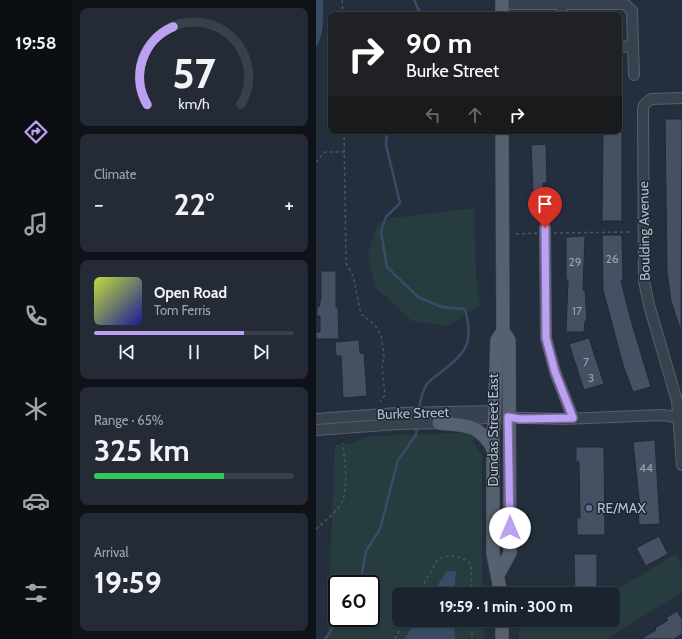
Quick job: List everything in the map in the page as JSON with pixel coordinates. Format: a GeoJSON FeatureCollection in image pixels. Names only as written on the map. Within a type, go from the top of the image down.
{"type":"FeatureCollection","features":[{"type":"Feature","properties":{"kind":"main road","name":"Dundas Street East"},"geometry":{"type":"LineString","coordinates":[[498,575],[510,553],[513,417],[509,340],[503,331],[502,134]]}},
{"type":"Feature","properties":{"kind":"main road","name":"Dundas Street East"},"geometry":{"type":"LineString","coordinates":[[500,587],[493,554],[493,448],[497,340],[503,331]]}},
{"type":"Feature","properties":{"kind":"main road"},"geometry":{"type":"LineString","coordinates":[[439,418],[475,428],[485,436],[493,448]]}},
{"type":"Feature","properties":{"kind":"main road"},"geometry":{"type":"LineString","coordinates":[[502,627],[502,639]]}},
{"type":"Feature","properties":{"kind":"street"},"geometry":{"type":"LineString","coordinates":[[562,4],[562,12]]}},
{"type":"Feature","properties":{"kind":"street"},"geometry":{"type":"LineString","coordinates":[[502,6],[626,4],[632,11],[634,75]]}},
{"type":"Feature","properties":{"kind":"street"},"geometry":{"type":"LineString","coordinates":[[622,47],[633,46]]}},
{"type":"Feature","properties":{"kind":"street","name":"Boulding Avenue"},"geometry":{"type":"LineString","coordinates":[[682,98],[651,99],[644,106],[643,110],[644,281],[649,305],[672,382],[680,418],[682,465]]}},
{"type":"Feature","properties":{"kind":"street"},"geometry":{"type":"LineString","coordinates":[[545,230],[546,338],[555,372],[573,418]]}},
{"type":"Feature","properties":{"kind":"street","name":"Burke Street"},"geometry":{"type":"LineString","coordinates":[[316,419],[397,413],[439,418]]}},
{"type":"Feature","properties":{"kind":"street"},"geometry":{"type":"LineString","coordinates":[[439,418],[495,414],[520,419],[662,415],[680,418]]}},
{"type":"Feature","properties":{"kind":"street","name":"Burke Street"},"geometry":{"type":"LineString","coordinates":[[316,430],[398,424],[439,418]]}},
{"type":"Feature","properties":{"kind":"path"},"geometry":{"type":"LineString","coordinates":[[342,0],[343,12]]}},
{"type":"Feature","properties":{"kind":"path"},"geometry":{"type":"LineString","coordinates":[[344,134],[346,263],[353,276],[361,314],[374,324],[381,335],[384,355],[382,366],[385,395],[380,402]]}},
{"type":"Feature","properties":{"kind":"path"},"geometry":{"type":"LineString","coordinates":[[316,162],[326,152],[345,152]]}},
{"type":"Feature","properties":{"kind":"path"},"geometry":{"type":"LineString","coordinates":[[516,234],[545,230],[632,232]]}},
{"type":"Feature","properties":{"kind":"path"},"geometry":{"type":"LineString","coordinates":[[316,529],[333,514],[342,502],[346,492],[343,443]]}},
{"type":"Feature","properties":{"kind":"path"},"geometry":{"type":"LineString","coordinates":[[422,587],[438,558],[452,556],[467,560],[470,564],[472,587]]}},
{"type":"Feature","properties":{"kind":"path"},"geometry":{"type":"LineString","coordinates":[[395,639],[401,627]]}},
{"type":"Feature","properties":{"kind":"path"},"geometry":{"type":"LineString","coordinates":[[472,627],[472,639]]}},
{"type":"Feature","properties":{"kind":"green space"},"geometry":{"type":"Polygon","coordinates":[[[474,208],[476,276],[480,306],[447,326],[412,321],[375,287],[368,254],[378,223],[393,218],[474,208]]]}},
{"type":"Feature","properties":{"kind":"green space"},"geometry":{"type":"Polygon","coordinates":[[[466,433],[475,437],[472,441],[482,455],[482,587],[392,587],[392,627],[483,627],[484,639],[327,639],[328,615],[328,627],[380,627],[380,575],[330,575],[335,445],[353,443],[370,436],[466,433]]]}},
{"type":"Feature","properties":{"kind":"green space"},"geometry":{"type":"Polygon","coordinates":[[[677,553],[682,570],[682,592],[606,639],[519,639],[519,627],[620,627],[620,588],[677,553]]]}},
{"type":"Feature","properties":{"kind":"water"},"geometry":{"type":"Polygon","coordinates":[[[316,0],[323,0],[323,24],[321,36],[316,47],[316,0]]]}},
{"type":"Feature","properties":{"kind":"water"},"geometry":{"type":"Polygon","coordinates":[[[456,571],[455,587],[436,587],[446,572],[456,571]]]}},
{"type":"Feature","properties":{"kind":"water"},"geometry":{"type":"Polygon","coordinates":[[[412,627],[454,627],[455,639],[405,639],[412,627]]]}},
{"type":"Feature","properties":{"kind":"building"},"geometry":{"type":"Polygon","coordinates":[[[665,119],[682,119],[681,332],[671,301],[667,271],[665,119]]]}},
{"type":"Feature","properties":{"kind":"building"},"geometry":{"type":"Polygon","coordinates":[[[603,134],[622,134],[622,221],[602,221],[603,134]]]}},
{"type":"Feature","properties":{"kind":"building"},"geometry":{"type":"Polygon","coordinates":[[[546,144],[547,183],[543,183],[544,206],[556,205],[556,218],[533,219],[533,204],[530,204],[530,191],[533,191],[531,145],[546,144]]]}},
{"type":"Feature","properties":{"kind":"building"},"geometry":{"type":"Polygon","coordinates":[[[602,235],[622,235],[623,281],[621,281],[651,387],[633,392],[623,365],[603,290],[602,235]]]}},
{"type":"Feature","properties":{"kind":"building"},"geometry":{"type":"Polygon","coordinates":[[[585,236],[583,290],[585,290],[587,321],[585,321],[584,332],[566,332],[568,280],[566,280],[566,237],[585,236]]]}},
{"type":"Feature","properties":{"kind":"building"},"geometry":{"type":"Polygon","coordinates":[[[321,271],[336,271],[336,307],[338,307],[339,339],[316,339],[316,332],[320,332],[320,316],[317,316],[317,307],[319,307],[321,297],[321,271]]]}},
{"type":"Feature","properties":{"kind":"building"},"geometry":{"type":"Polygon","coordinates":[[[589,338],[604,384],[584,390],[569,344],[589,338]]]}},
{"type":"Feature","properties":{"kind":"building"},"geometry":{"type":"Polygon","coordinates":[[[359,340],[360,353],[364,353],[367,396],[343,398],[341,356],[336,356],[335,342],[359,340]]]}},
{"type":"Feature","properties":{"kind":"building"},"geometry":{"type":"Polygon","coordinates":[[[655,440],[660,524],[639,525],[638,508],[640,508],[633,442],[655,440]]]}},
{"type":"Feature","properties":{"kind":"building"},"geometry":{"type":"Polygon","coordinates":[[[576,447],[604,447],[605,535],[577,535],[577,518],[580,518],[579,462],[576,462],[576,447]]]}},
{"type":"Feature","properties":{"kind":"building"},"geometry":{"type":"Polygon","coordinates":[[[659,536],[668,554],[646,566],[636,548],[659,536]]]}},
{"type":"Feature","properties":{"kind":"building"},"geometry":{"type":"Polygon","coordinates":[[[574,554],[597,554],[597,587],[575,587],[574,554]]]}},
{"type":"Feature","properties":{"kind":"building"},"geometry":{"type":"Polygon","coordinates":[[[677,611],[682,619],[682,634],[674,639],[641,639],[656,630],[655,628],[668,620],[666,618],[677,611]]]}},
{"type":"Feature","properties":{"kind":"waterway"},"geometry":{"type":"LineString","coordinates":[[414,0],[420,12]]}},
{"type":"Feature","properties":{"kind":"waterway"},"geometry":{"type":"LineString","coordinates":[[387,134],[386,145],[400,203],[386,217],[381,231],[387,267],[418,297],[442,307],[465,309],[468,321],[469,330],[466,346],[450,365],[428,382],[423,393],[419,410]]}},
{"type":"Feature","properties":{"kind":"waterway"},"geometry":{"type":"LineString","coordinates":[[362,575],[366,551],[380,529],[398,460],[416,435],[417,425]]}},
{"type":"Feature","properties":{"kind":"waterway"},"geometry":{"type":"LineString","coordinates":[[325,639],[334,627]]}},
{"type":"Feature","properties":{"kind":"place","name":"RE/MAX"},"geometry":{"type":"Point","coordinates":[589,508]}},
{"type":"Feature","properties":{"kind":"route"},"geometry":{"type":"LineString","coordinates":[[510,528],[508,417],[517,417],[520,419],[573,418],[555,372],[546,338],[545,228]]}}]}
